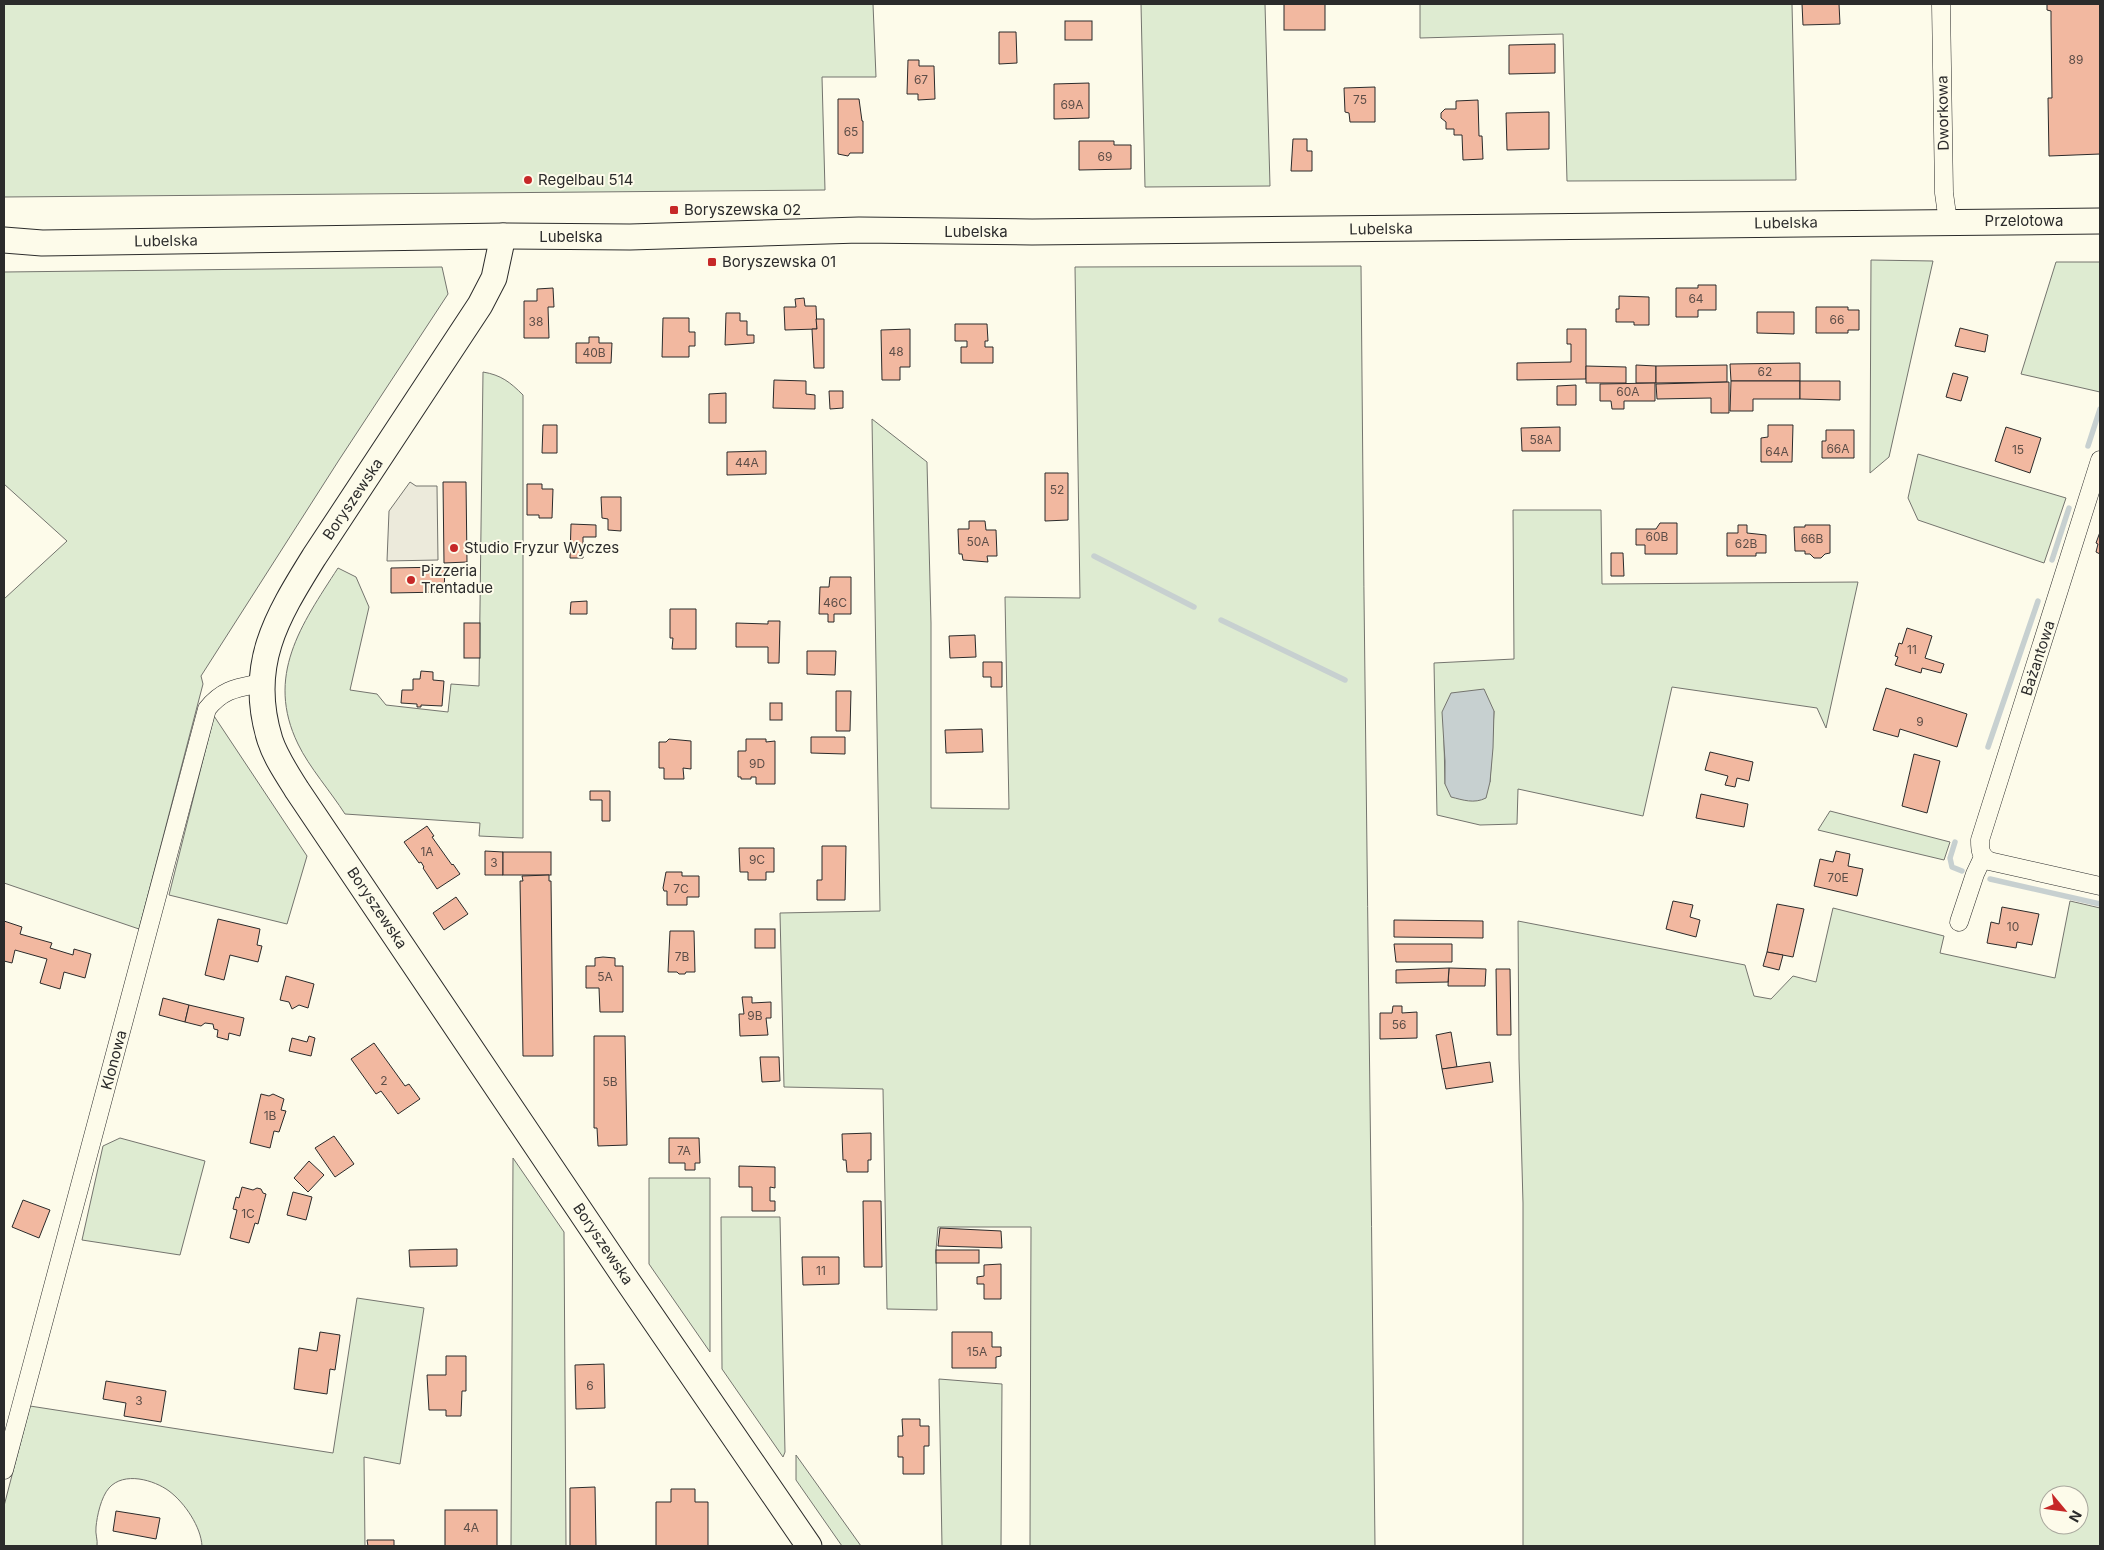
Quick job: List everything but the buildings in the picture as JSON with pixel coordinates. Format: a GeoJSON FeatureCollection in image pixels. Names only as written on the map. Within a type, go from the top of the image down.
{"type":"FeatureCollection","features":[{"type":"Feature","properties":{"kind":"main road","name":"Przelotowa"},"geometry":{"type":"LineString","coordinates":[[1948,222],[2100,221]]}},
{"type":"Feature","properties":{"kind":"main road","name":"Lubelska"},"geometry":{"type":"LineString","coordinates":[[4,240],[42,243],[503,236],[630,237],[859,230],[1042,232],[1948,222]]}},
{"type":"Feature","properties":{"kind":"main road","name":"Boryszewska"},"geometry":{"type":"LineString","coordinates":[[503,236],[494,278],[484,298],[292,592],[278,620],[265,653],[261,683],[270,741],[292,782],[624,1276],[809,1546]]}},
{"type":"Feature","properties":{"kind":"street","name":"Dworkowa"},"geometry":{"type":"LineString","coordinates":[[1941,4],[1944,193],[1948,222]]}},
{"type":"Feature","properties":{"kind":"street","name":"Bażantowa"},"geometry":{"type":"LineString","coordinates":[[1959,922],[1975,874],[1983,857],[1980,852],[1980,840],[2100,460]]}},
{"type":"Feature","properties":{"kind":"street","name":"Klonowa"},"geometry":{"type":"LineString","coordinates":[[4,1470],[207,709],[216,698],[226,691],[261,683]]}},
{"type":"Feature","properties":{"kind":"street"},"geometry":{"type":"LineString","coordinates":[[1983,857],[1989,861],[2100,886]]}},
{"type":"Feature","properties":{"kind":"green space"},"geometry":{"type":"Polygon","coordinates":[[[4,4],[873,4],[876,77],[822,77],[825,190],[4,197],[4,4]]]}},
{"type":"Feature","properties":{"kind":"green space"},"geometry":{"type":"Polygon","coordinates":[[[1141,4],[1265,4],[1270,186],[1145,187],[1141,4]]]}},
{"type":"Feature","properties":{"kind":"green space"},"geometry":{"type":"Polygon","coordinates":[[[1420,4],[1792,4],[1796,180],[1567,181],[1563,34],[1420,38],[1420,4]]]}},
{"type":"Feature","properties":{"kind":"green space"},"geometry":{"type":"Polygon","coordinates":[[[1871,260],[1933,261],[1889,457],[1870,473],[1871,260]]]}},
{"type":"Feature","properties":{"kind":"green space"},"geometry":{"type":"Polygon","coordinates":[[[2056,262],[2100,262],[2100,392],[2021,374],[2056,262]]]}},
{"type":"Feature","properties":{"kind":"green space"},"geometry":{"type":"Polygon","coordinates":[[[1361,266],[1375,1546],[1030,1546],[1031,1227],[938,1227],[936,1250],[937,1310],[887,1309],[883,1089],[784,1087],[780,913],[880,911],[872,419],[927,462],[931,623],[931,808],[1009,809],[1005,597],[1080,598],[1075,267],[1361,266]]]}},
{"type":"Feature","properties":{"kind":"green space"},"geometry":{"type":"Polygon","coordinates":[[[442,267],[448,294],[201,676],[203,684],[139,929],[4,883],[4,599],[67,541],[4,484],[4,272],[442,267]]]}},
{"type":"Feature","properties":{"kind":"green space"},"geometry":{"type":"Polygon","coordinates":[[[483,372],[505,380],[523,395],[523,838],[479,836],[480,823],[345,814],[308,762],[298,744],[289,719],[285,696],[286,673],[300,631],[338,568],[356,577],[369,607],[350,690],[377,694],[386,705],[448,712],[451,684],[479,686],[483,372]]]}},
{"type":"Feature","properties":{"kind":"green space"},"geometry":{"type":"Polygon","coordinates":[[[1918,454],[2066,498],[2044,563],[1918,520],[1908,498],[1918,454]]]}},
{"type":"Feature","properties":{"kind":"green space"},"geometry":{"type":"Polygon","coordinates":[[[1513,510],[1601,510],[1602,584],[1858,582],[1826,728],[1817,708],[1672,687],[1643,816],[1518,789],[1517,824],[1480,825],[1437,815],[1434,663],[1514,659],[1513,510]],[[1494,711],[1444,740],[1445,784],[1490,782],[1494,711]]]}},
{"type":"Feature","properties":{"kind":"green space"},"geometry":{"type":"Polygon","coordinates":[[[214,716],[307,856],[287,924],[169,895],[214,716]]]}},
{"type":"Feature","properties":{"kind":"green space"},"geometry":{"type":"Polygon","coordinates":[[[1830,811],[1950,842],[1944,860],[1818,830],[1830,811]]]}},
{"type":"Feature","properties":{"kind":"green space"},"geometry":{"type":"Polygon","coordinates":[[[2070,901],[2100,908],[2100,1546],[1523,1546],[1523,1203],[1518,921],[1745,965],[1754,996],[1771,999],[1793,976],[1816,982],[1833,908],[1944,936],[1940,953],[2055,978],[2070,901]]]}},
{"type":"Feature","properties":{"kind":"green space"},"geometry":{"type":"Polygon","coordinates":[[[120,1138],[205,1161],[180,1255],[82,1240],[103,1146],[120,1138]]]}},
{"type":"Feature","properties":{"kind":"green space"},"geometry":{"type":"Polygon","coordinates":[[[513,1158],[564,1232],[566,1546],[511,1546],[513,1158]]]}},
{"type":"Feature","properties":{"kind":"green space"},"geometry":{"type":"Polygon","coordinates":[[[649,1178],[710,1178],[710,1352],[649,1264],[649,1178]]]}},
{"type":"Feature","properties":{"kind":"green space"},"geometry":{"type":"Polygon","coordinates":[[[721,1217],[780,1217],[785,1452],[783,1457],[722,1369],[721,1217]]]}},
{"type":"Feature","properties":{"kind":"green space"},"geometry":{"type":"Polygon","coordinates":[[[357,1298],[424,1308],[400,1464],[364,1457],[365,1546],[202,1546],[195,1523],[175,1496],[163,1487],[139,1479],[131,1479],[115,1483],[104,1496],[96,1530],[97,1546],[4,1546],[4,1506],[30,1406],[333,1453],[357,1298]]]}},
{"type":"Feature","properties":{"kind":"green space"},"geometry":{"type":"Polygon","coordinates":[[[939,1379],[1002,1384],[1001,1546],[942,1546],[939,1379]]]}},
{"type":"Feature","properties":{"kind":"green space"},"geometry":{"type":"Polygon","coordinates":[[[796,1455],[861,1546],[842,1546],[796,1480],[796,1455]]]}},
{"type":"Feature","properties":{"kind":"shaded area"},"geometry":{"type":"Polygon","coordinates":[[[410,482],[416,486],[437,486],[438,560],[387,561],[389,511],[410,482]]]}},
{"type":"Feature","properties":{"kind":"shaded area"},"geometry":{"type":"Polygon","coordinates":[[[1484,689],[1494,711],[1490,782],[1486,798],[1473,801],[1451,797],[1445,784],[1442,712],[1451,693],[1484,689]]]}},
{"type":"Feature","properties":{"kind":"waterway"},"geometry":{"type":"LineString","coordinates":[[2088,446],[2100,409]]}},
{"type":"Feature","properties":{"kind":"waterway"},"geometry":{"type":"LineString","coordinates":[[2052,560],[2069,508]]}},
{"type":"Feature","properties":{"kind":"waterway"},"geometry":{"type":"LineString","coordinates":[[1094,556],[1194,607]]}},
{"type":"Feature","properties":{"kind":"waterway"},"geometry":{"type":"LineString","coordinates":[[1988,747],[2038,601]]}},
{"type":"Feature","properties":{"kind":"waterway"},"geometry":{"type":"LineString","coordinates":[[1221,620],[1345,680]]}},
{"type":"Feature","properties":{"kind":"waterway"},"geometry":{"type":"LineString","coordinates":[[1955,842],[1950,858],[1952,867],[1962,871]]}},
{"type":"Feature","properties":{"kind":"waterway"},"geometry":{"type":"LineString","coordinates":[[1990,879],[2100,904]]}},
{"type":"Feature","properties":{"kind":"place","name":"Regelbau 514"},"geometry":{"type":"Point","coordinates":[528,180]}},
{"type":"Feature","properties":{"kind":"place","name":"Boryszewska 02"},"geometry":{"type":"Point","coordinates":[674,210]}},
{"type":"Feature","properties":{"kind":"place","name":"Boryszewska 01"},"geometry":{"type":"Point","coordinates":[712,262]}},
{"type":"Feature","properties":{"kind":"place","name":"Studio Fryzur Wyczes"},"geometry":{"type":"Point","coordinates":[454,548]}},
{"type":"Feature","properties":{"kind":"place","name":"Pizzeria Trentadue"},"geometry":{"type":"Point","coordinates":[411,580]}}]}
